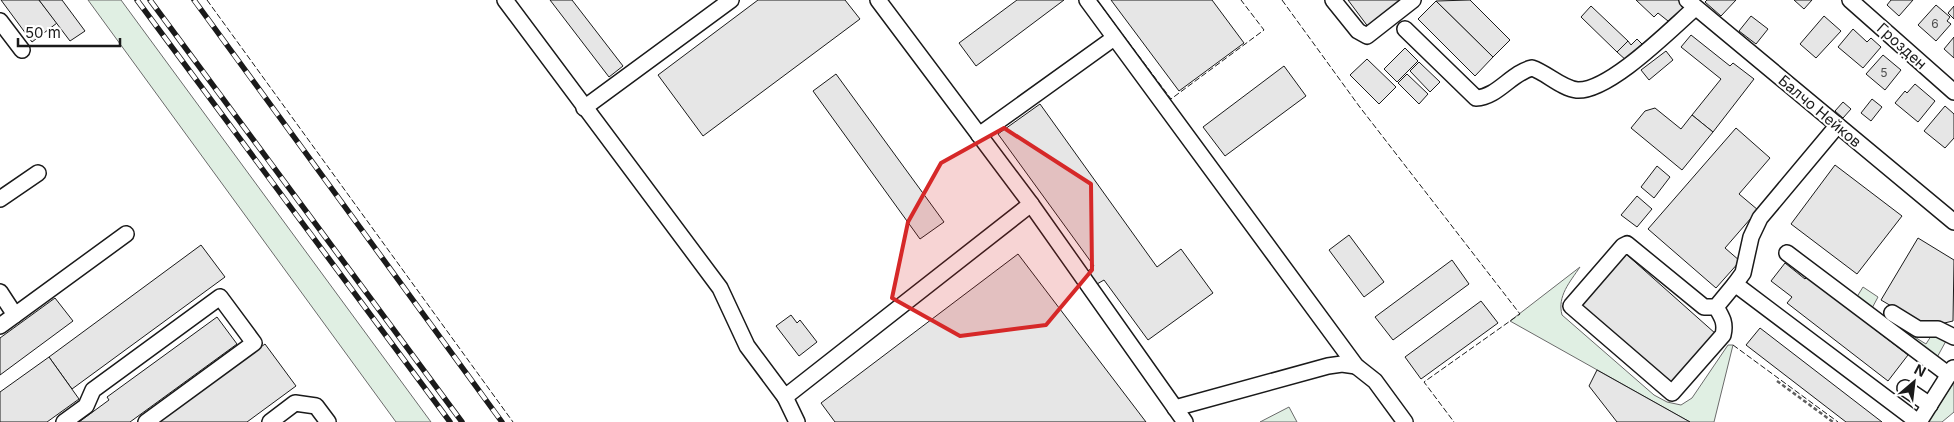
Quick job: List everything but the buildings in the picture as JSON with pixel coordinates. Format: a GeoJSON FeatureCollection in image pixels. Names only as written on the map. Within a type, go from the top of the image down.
{"type":"FeatureCollection","features":[{"type":"Feature","properties":{"kind":"street"},"geometry":{"type":"LineString","coordinates":[[505,0],[720,288],[747,346],[785,397],[797,422]]}},
{"type":"Feature","properties":{"kind":"street"},"geometry":{"type":"LineString","coordinates":[[584,108],[731,0]]}},
{"type":"Feature","properties":{"kind":"street"},"geometry":{"type":"LineString","coordinates":[[878,0],[1031,204],[1186,422]]}},
{"type":"Feature","properties":{"kind":"street"},"geometry":{"type":"LineString","coordinates":[[1087,0],[1356,366],[1375,381],[1405,422]]}},
{"type":"Feature","properties":{"kind":"street"},"geometry":{"type":"LineString","coordinates":[[1333,0],[1358,31],[1367,36],[1413,0]]}},
{"type":"Feature","properties":{"kind":"street","name":"Грозден"},"geometry":{"type":"LineString","coordinates":[[1850,0],[1954,92]]}},
{"type":"Feature","properties":{"kind":"street"},"geometry":{"type":"LineString","coordinates":[[1405,29],[1476,98],[1486,98],[1522,70],[1532,68],[1576,90],[1600,85],[1631,63],[1691,4]]}},
{"type":"Feature","properties":{"kind":"street","name":"Балчо Нейков"},"geometry":{"type":"LineString","coordinates":[[1691,4],[1954,222]]}},
{"type":"Feature","properties":{"kind":"street"},"geometry":{"type":"LineString","coordinates":[[0,22],[22,50]]}},
{"type":"Feature","properties":{"kind":"street"},"geometry":{"type":"LineString","coordinates":[[979,135],[1114,38]]}},
{"type":"Feature","properties":{"kind":"street"},"geometry":{"type":"LineString","coordinates":[[1716,307],[1743,273],[1751,237],[1760,218],[1837,126]]}},
{"type":"Feature","properties":{"kind":"street"},"geometry":{"type":"LineString","coordinates":[[0,199],[38,173]]}},
{"type":"Feature","properties":{"kind":"street"},"geometry":{"type":"LineString","coordinates":[[785,397],[1031,204]]}},
{"type":"Feature","properties":{"kind":"street"},"geometry":{"type":"LineString","coordinates":[[0,326],[126,234]]}},
{"type":"Feature","properties":{"kind":"street"},"geometry":{"type":"LineString","coordinates":[[1627,244],[1704,307],[1716,307],[1725,327],[1723,336],[1672,393],[1571,306],[1623,246],[1627,244]]}},
{"type":"Feature","properties":{"kind":"street"},"geometry":{"type":"LineString","coordinates":[[1735,284],[1919,422],[1951,371],[1787,253]]}},
{"type":"Feature","properties":{"kind":"street"},"geometry":{"type":"LineString","coordinates":[[0,292],[15,315]]}},
{"type":"Feature","properties":{"kind":"street"},"geometry":{"type":"LineString","coordinates":[[64,422],[86,406],[93,390],[220,297],[254,343],[146,422]]}},
{"type":"Feature","properties":{"kind":"street"},"geometry":{"type":"LineString","coordinates":[[1892,313],[1918,329],[1938,329],[1954,337]]}},
{"type":"Feature","properties":{"kind":"street"},"geometry":{"type":"LineString","coordinates":[[1175,408],[1328,366],[1342,364],[1356,366]]}},
{"type":"Feature","properties":{"kind":"street"},"geometry":{"type":"LineString","coordinates":[[1904,388],[1930,405]]}},
{"type":"Feature","properties":{"kind":"street"},"geometry":{"type":"LineString","coordinates":[[270,422],[295,403],[316,406],[328,422]]}},
{"type":"Feature","properties":{"kind":"path"},"geometry":{"type":"LineString","coordinates":[[1777,381],[1833,422]]}},
{"type":"Feature","properties":{"kind":"highlighted area"},"geometry":{"type":"Polygon","coordinates":[[[1004,128],[1091,184],[1092,270],[1046,325],[960,336],[892,298],[908,222],[941,163],[1004,128]]]}},
{"type":"Feature","properties":{"kind":"green space"},"geometry":{"type":"Polygon","coordinates":[[[88,0],[121,0],[431,422],[396,422],[88,0]]]}},
{"type":"Feature","properties":{"kind":"green space"},"geometry":{"type":"Polygon","coordinates":[[[1580,267],[1563,295],[1561,302],[1562,315],[1654,395],[1667,402],[1681,405],[1692,398],[1728,345],[1733,345],[1714,422],[1690,422],[1510,321],[1580,267]]]}},
{"type":"Feature","properties":{"kind":"green space"},"geometry":{"type":"Polygon","coordinates":[[[1863,287],[1878,297],[1871,310],[1926,344],[1933,333],[1946,341],[1935,361],[1855,300],[1863,287]]]}},
{"type":"Feature","properties":{"kind":"green space"},"geometry":{"type":"Polygon","coordinates":[[[1954,382],[1954,412],[1942,422],[1928,422],[1954,382]]]}},
{"type":"Feature","properties":{"kind":"green space"},"geometry":{"type":"Polygon","coordinates":[[[1289,407],[1297,422],[1260,422],[1289,407]]]}},
{"type":"Feature","properties":{"kind":"railway"},"geometry":{"type":"LineString","coordinates":[[137,0],[450,422]]}},
{"type":"Feature","properties":{"kind":"railway"},"geometry":{"type":"LineString","coordinates":[[150,0],[462,422]]}},
{"type":"Feature","properties":{"kind":"railway"},"geometry":{"type":"LineString","coordinates":[[194,0],[502,422]]}},
{"type":"Feature","properties":{"kind":"fence"},"geometry":{"type":"LineString","coordinates":[[207,0],[513,422]]}},
{"type":"Feature","properties":{"kind":"fence"},"geometry":{"type":"LineString","coordinates":[[1097,0],[1171,99],[1264,30],[1241,0]]}},
{"type":"Feature","properties":{"kind":"fence"},"geometry":{"type":"LineString","coordinates":[[1282,0],[1359,106],[1520,314],[1424,382],[1454,422]]}},
{"type":"Feature","properties":{"kind":"fence"},"geometry":{"type":"LineString","coordinates":[[1733,345],[1838,422]]}}]}
